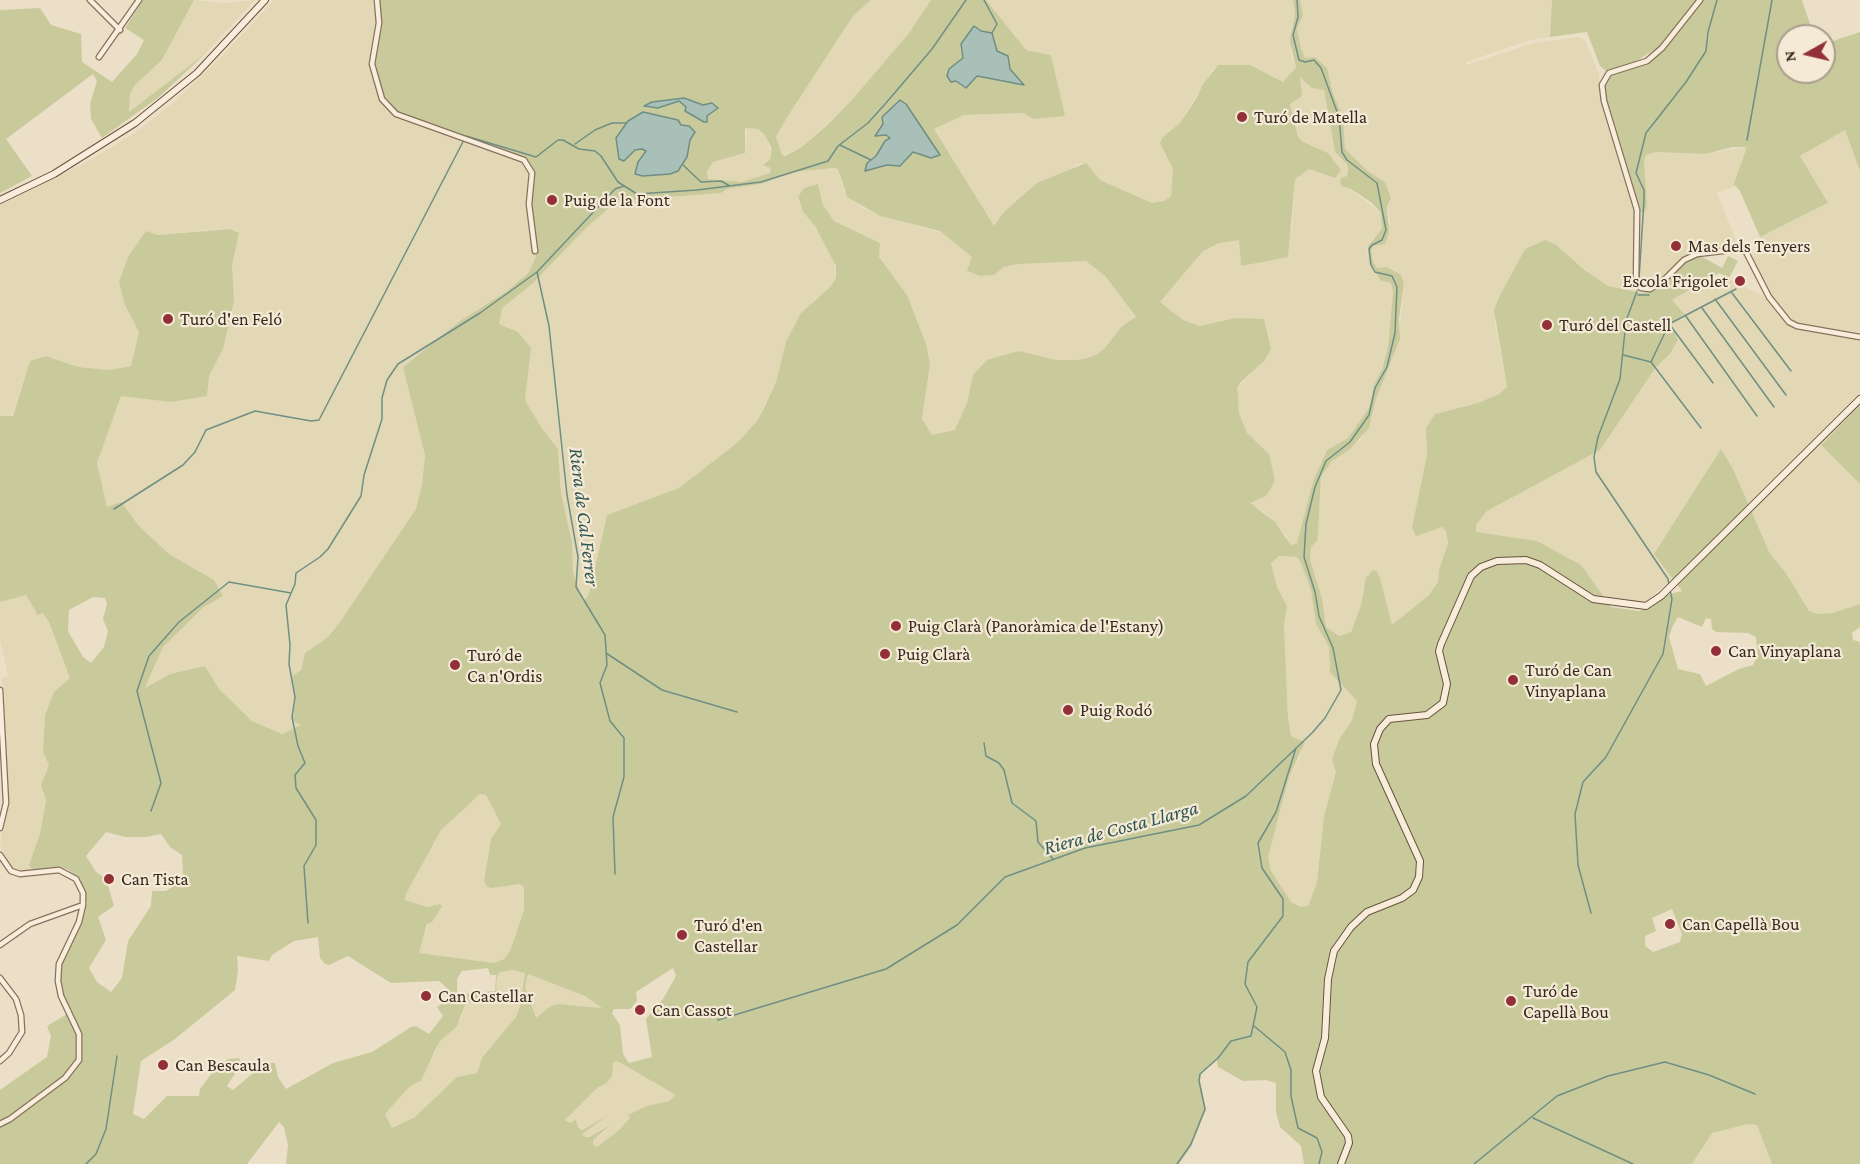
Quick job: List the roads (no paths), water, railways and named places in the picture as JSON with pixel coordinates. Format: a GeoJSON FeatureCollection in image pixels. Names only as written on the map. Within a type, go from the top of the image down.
{"type":"FeatureCollection","features":[{"type":"Feature","properties":{"kind":"main road"},"geometry":{"type":"LineString","coordinates":[[0,200],[70,165],[135,123],[197,73],[265,0]]}},
{"type":"Feature","properties":{"kind":"main road"},"geometry":{"type":"LineString","coordinates":[[1341,1164],[1349,1143],[1348,1136],[1321,1097],[1316,1071],[1324,1038],[1328,979],[1334,951],[1351,927],[1367,912],[1402,898],[1413,890],[1419,877],[1420,861],[1376,764],[1374,744],[1380,729],[1389,719],[1427,715],[1443,703],[1447,684],[1440,651],[1441,644],[1471,576],[1481,567],[1497,561],[1526,560],[1540,565],[1593,599],[1646,606],[1661,596],[1860,399]]}},
{"type":"Feature","properties":{"kind":"street"},"geometry":{"type":"LineString","coordinates":[[90,0],[120,30]]}},
{"type":"Feature","properties":{"kind":"street"},"geometry":{"type":"LineString","coordinates":[[99,57],[139,0]]}},
{"type":"Feature","properties":{"kind":"street"},"geometry":{"type":"LineString","coordinates":[[377,0],[379,23],[372,64],[382,99],[396,114],[524,160],[532,173],[529,204],[535,251]]}},
{"type":"Feature","properties":{"kind":"street"},"geometry":{"type":"LineString","coordinates":[[1700,0],[1662,48],[1647,61],[1609,73],[1602,85],[1604,101],[1637,210],[1636,282],[1641,288],[1656,287],[1684,260],[1697,254],[1739,249],[1746,252],[1769,297],[1789,322],[1797,326],[1860,337]]}},
{"type":"Feature","properties":{"kind":"street"},"geometry":{"type":"LineString","coordinates":[[0,690],[2,770],[6,803],[0,828]]}},
{"type":"Feature","properties":{"kind":"street"},"geometry":{"type":"LineString","coordinates":[[0,855],[11,871],[20,874],[59,870],[76,879],[83,893],[79,922],[59,964],[58,981],[61,996],[79,1034],[79,1060],[65,1078],[0,1124]]}},
{"type":"Feature","properties":{"kind":"street"},"geometry":{"type":"LineString","coordinates":[[0,945],[30,924],[83,905]]}},
{"type":"Feature","properties":{"kind":"street"},"geometry":{"type":"LineString","coordinates":[[0,978],[16,999],[21,1015],[22,1032],[9,1053],[0,1061]]}},
{"type":"Feature","properties":{"kind":"water"},"geometry":{"type":"Polygon","coordinates":[[[974,26],[981,31],[992,33],[997,51],[1008,56],[1010,69],[1024,85],[977,76],[966,88],[956,81],[951,82],[947,76],[949,69],[963,58],[961,44],[974,26]]]}},
{"type":"Feature","properties":{"kind":"water"},"geometry":{"type":"Polygon","coordinates":[[[684,98],[703,105],[712,103],[718,108],[707,116],[707,122],[704,122],[685,111],[686,107],[679,101],[658,108],[644,106],[652,102],[684,98]]]}},
{"type":"Feature","properties":{"kind":"water"},"geometry":{"type":"Polygon","coordinates":[[[900,100],[906,104],[940,155],[931,158],[913,152],[900,166],[887,165],[865,171],[867,163],[876,156],[885,141],[890,138],[886,135],[875,136],[883,124],[882,117],[900,100]]]}},
{"type":"Feature","properties":{"kind":"water"},"geometry":{"type":"Polygon","coordinates":[[[643,112],[678,120],[681,125],[689,126],[695,132],[690,140],[687,157],[678,171],[670,174],[643,176],[635,174],[638,162],[646,151],[642,149],[635,150],[624,161],[619,159],[616,138],[628,121],[643,112]]]}},
{"type":"Feature","properties":{"kind":"waterway"},"geometry":{"type":"LineString","coordinates":[[114,509],[183,465],[195,452],[206,430],[255,411],[311,421],[319,420],[466,136],[536,157],[558,140],[563,140],[579,149],[595,151],[601,156],[618,182],[637,194],[761,182],[828,161],[838,146],[868,123],[886,103],[932,49],[966,0]]}},
{"type":"Feature","properties":{"kind":"waterway"},"geometry":{"type":"LineString","coordinates":[[984,0],[997,24],[992,33]]}},
{"type":"Feature","properties":{"kind":"waterway","name":"Riera de Costa Llarga"},"geometry":{"type":"LineString","coordinates":[[718,1020],[886,969],[957,925],[1005,877],[1085,848],[1199,825],[1246,796],[1312,733],[1325,718],[1341,690],[1333,648],[1319,616],[1315,592],[1304,557],[1306,524],[1315,487],[1326,461],[1350,442],[1369,415],[1375,388],[1387,367],[1395,333],[1397,287],[1392,276],[1375,272],[1371,265],[1369,249],[1382,240],[1386,230],[1377,183],[1347,160],[1342,152],[1339,117],[1321,68],[1314,60],[1305,62],[1299,60],[1293,35],[1298,17],[1297,0]]}},
{"type":"Feature","properties":{"kind":"waterway"},"geometry":{"type":"LineString","coordinates":[[1639,279],[1644,190],[1636,173],[1646,133],[1686,82],[1706,51],[1708,32],[1717,0]]}},
{"type":"Feature","properties":{"kind":"waterway"},"geometry":{"type":"LineString","coordinates":[[1747,140],[1772,0]]}},
{"type":"Feature","properties":{"kind":"waterway"},"geometry":{"type":"LineString","coordinates":[[575,144],[595,130],[612,123],[626,123]]}},
{"type":"Feature","properties":{"kind":"waterway"},"geometry":{"type":"LineString","coordinates":[[840,145],[871,160]]}},
{"type":"Feature","properties":{"kind":"waterway"},"geometry":{"type":"LineString","coordinates":[[683,165],[701,182],[721,181],[730,186]]}},
{"type":"Feature","properties":{"kind":"waterway","name":"Riera de Cal Ferrer"},"geometry":{"type":"LineString","coordinates":[[615,874],[613,817],[624,777],[624,738],[610,721],[600,683],[607,665],[605,635],[576,587],[578,557],[567,495],[549,326],[537,272],[615,189],[624,186]]}},
{"type":"Feature","properties":{"kind":"waterway"},"geometry":{"type":"LineString","coordinates":[[308,923],[304,866],[316,845],[316,820],[296,788],[295,775],[305,763],[298,746],[292,717],[295,697],[289,664],[290,645],[286,605],[295,584],[296,573],[328,549],[361,496],[364,475],[382,419],[382,398],[387,380],[398,364],[480,313],[537,272]]}},
{"type":"Feature","properties":{"kind":"waterway"},"geometry":{"type":"LineString","coordinates":[[1623,355],[1651,362],[1669,324],[1736,289]]}},
{"type":"Feature","properties":{"kind":"waterway"},"geometry":{"type":"LineString","coordinates":[[1637,291],[1626,321],[1620,379],[1598,437],[1594,457],[1596,472],[1668,579],[1669,585]]}},
{"type":"Feature","properties":{"kind":"waterway"},"geometry":{"type":"LineString","coordinates":[[1732,293],[1791,371]]}},
{"type":"Feature","properties":{"kind":"waterway"},"geometry":{"type":"LineString","coordinates":[[1638,295],[1649,295]]}},
{"type":"Feature","properties":{"kind":"waterway"},"geometry":{"type":"LineString","coordinates":[[1715,299],[1786,395]]}},
{"type":"Feature","properties":{"kind":"waterway"},"geometry":{"type":"LineString","coordinates":[[1702,308],[1774,407]]}},
{"type":"Feature","properties":{"kind":"waterway"},"geometry":{"type":"LineString","coordinates":[[1685,315],[1757,416]]}},
{"type":"Feature","properties":{"kind":"waterway"},"geometry":{"type":"LineString","coordinates":[[1670,325],[1713,383]]}},
{"type":"Feature","properties":{"kind":"waterway"},"geometry":{"type":"LineString","coordinates":[[1651,362],[1701,428]]}},
{"type":"Feature","properties":{"kind":"waterway"},"geometry":{"type":"LineString","coordinates":[[151,811],[161,783],[137,691],[149,656],[179,622],[229,582],[291,593]]}},
{"type":"Feature","properties":{"kind":"waterway"},"geometry":{"type":"LineString","coordinates":[[1591,913],[1578,865],[1575,814],[1583,782],[1606,757],[1663,654],[1672,599],[1670,590]]}},
{"type":"Feature","properties":{"kind":"waterway"},"geometry":{"type":"LineString","coordinates":[[606,653],[662,690],[737,712]]}},
{"type":"Feature","properties":{"kind":"waterway","name":"Riera de Costa Llarga"},"geometry":{"type":"LineString","coordinates":[[984,743],[986,756],[999,763],[1004,770],[1012,803],[1036,821],[1038,842],[1053,859]]}},
{"type":"Feature","properties":{"kind":"waterway"},"geometry":{"type":"LineString","coordinates":[[1177,1164],[1191,1144],[1205,1109],[1199,1081],[1200,1074],[1218,1058],[1231,1041],[1251,1036],[1257,1007],[1245,984],[1248,962],[1283,916],[1283,899],[1262,868],[1258,843],[1276,812],[1296,748]]}},
{"type":"Feature","properties":{"kind":"waterway"},"geometry":{"type":"LineString","coordinates":[[1254,1026],[1285,1052],[1291,1070],[1291,1096],[1298,1128],[1317,1138],[1322,1152],[1319,1164]]}},
{"type":"Feature","properties":{"kind":"waterway"},"geometry":{"type":"LineString","coordinates":[[86,1164],[96,1154],[106,1129],[117,1056]]}},
{"type":"Feature","properties":{"kind":"waterway"},"geometry":{"type":"LineString","coordinates":[[1474,1164],[1557,1096],[1608,1076],[1665,1062],[1709,1075],[1755,1094]]}},
{"type":"Feature","properties":{"kind":"waterway"},"geometry":{"type":"LineString","coordinates":[[1533,1118],[1633,1164]]}},
{"type":"Feature","properties":{"kind":"place","name":"Turó de Matella"},"geometry":{"type":"Point","coordinates":[1242,117]}},
{"type":"Feature","properties":{"kind":"place","name":"Puig de la Font"},"geometry":{"type":"Point","coordinates":[552,200]}},
{"type":"Feature","properties":{"kind":"place","name":"Mas dels Tenyers"},"geometry":{"type":"Point","coordinates":[1676,246]}},
{"type":"Feature","properties":{"kind":"place","name":"Escola Frigolet"},"geometry":{"type":"Point","coordinates":[1740,281]}},
{"type":"Feature","properties":{"kind":"place","name":"Turó d'en Feló"},"geometry":{"type":"Point","coordinates":[168,319]}},
{"type":"Feature","properties":{"kind":"place","name":"Turó del Castell"},"geometry":{"type":"Point","coordinates":[1547,325]}},
{"type":"Feature","properties":{"kind":"place","name":"Puig Clarà (Panoràmica de l'Estany)"},"geometry":{"type":"Point","coordinates":[896,626]}},
{"type":"Feature","properties":{"kind":"place","name":"Can Vinyaplana"},"geometry":{"type":"Point","coordinates":[1716,651]}},
{"type":"Feature","properties":{"kind":"place","name":"Puig Clarà"},"geometry":{"type":"Point","coordinates":[885,654]}},
{"type":"Feature","properties":{"kind":"place","name":"Turó de Ca n'Ordis"},"geometry":{"type":"Point","coordinates":[455,665]}},
{"type":"Feature","properties":{"kind":"place","name":"Turó de Can Vinyaplana"},"geometry":{"type":"Point","coordinates":[1513,680]}},
{"type":"Feature","properties":{"kind":"place","name":"Puig Rodó"},"geometry":{"type":"Point","coordinates":[1068,710]}},
{"type":"Feature","properties":{"kind":"place","name":"Can Tista"},"geometry":{"type":"Point","coordinates":[109,879]}},
{"type":"Feature","properties":{"kind":"place","name":"Can Capellà Bou"},"geometry":{"type":"Point","coordinates":[1670,924]}},
{"type":"Feature","properties":{"kind":"place","name":"Turó d'en Castellar"},"geometry":{"type":"Point","coordinates":[682,935]}},
{"type":"Feature","properties":{"kind":"place","name":"Can Castellar"},"geometry":{"type":"Point","coordinates":[426,996]}},
{"type":"Feature","properties":{"kind":"place","name":"Turó de Capellà Bou"},"geometry":{"type":"Point","coordinates":[1511,1001]}},
{"type":"Feature","properties":{"kind":"place","name":"Can Cassot"},"geometry":{"type":"Point","coordinates":[640,1010]}},
{"type":"Feature","properties":{"kind":"place","name":"Can Bescaula"},"geometry":{"type":"Point","coordinates":[163,1065]}}]}
